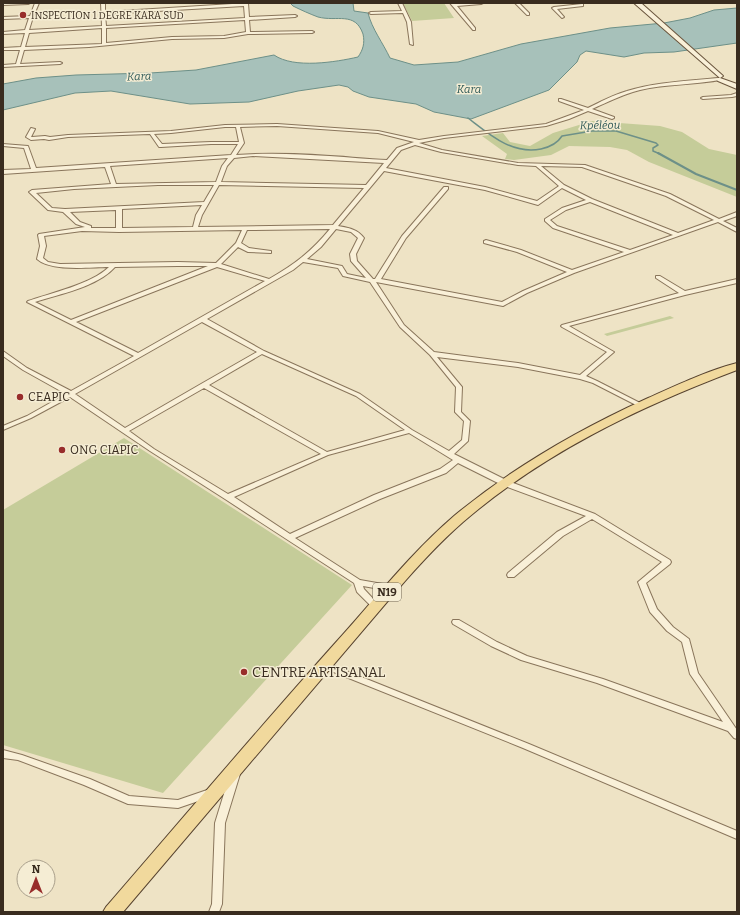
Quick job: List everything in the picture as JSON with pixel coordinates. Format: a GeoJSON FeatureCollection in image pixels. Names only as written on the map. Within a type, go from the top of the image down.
{"type":"FeatureCollection","features":[{"type":"Feature","properties":{"kind":"main road"},"geometry":{"type":"LineString","coordinates":[[637,3],[720,78],[737,87]]}},
{"type":"Feature","properties":{"kind":"main road","name":"N19"},"geometry":{"type":"LineString","coordinates":[[112,912],[375,605],[451,526],[505,483],[555,450],[640,405],[678,388],[737,366]]}},
{"type":"Feature","properties":{"kind":"street"},"geometry":{"type":"LineString","coordinates":[[3,4],[28,3]]}},
{"type":"Feature","properties":{"kind":"street"},"geometry":{"type":"LineString","coordinates":[[18,64],[21,48],[37,3]]}},
{"type":"Feature","properties":{"kind":"street"},"geometry":{"type":"LineString","coordinates":[[103,3],[104,44]]}},
{"type":"Feature","properties":{"kind":"street"},"geometry":{"type":"LineString","coordinates":[[400,3],[409,22],[412,44]]}},
{"type":"Feature","properties":{"kind":"street"},"geometry":{"type":"LineString","coordinates":[[452,4],[481,3]]}},
{"type":"Feature","properties":{"kind":"street"},"geometry":{"type":"LineString","coordinates":[[517,3],[528,14]]}},
{"type":"Feature","properties":{"kind":"street"},"geometry":{"type":"LineString","coordinates":[[104,13],[246,4],[248,33]]}},
{"type":"Feature","properties":{"kind":"street"},"geometry":{"type":"LineString","coordinates":[[452,4],[474,29]]}},
{"type":"Feature","properties":{"kind":"street"},"geometry":{"type":"LineString","coordinates":[[562,17],[554,8],[582,5]]}},
{"type":"Feature","properties":{"kind":"street"},"geometry":{"type":"LineString","coordinates":[[371,13],[404,12]]}},
{"type":"Feature","properties":{"kind":"street"},"geometry":{"type":"LineString","coordinates":[[3,33],[295,16]]}},
{"type":"Feature","properties":{"kind":"street"},"geometry":{"type":"LineString","coordinates":[[3,18],[31,17]]}},
{"type":"Feature","properties":{"kind":"street"},"geometry":{"type":"LineString","coordinates":[[3,49],[68,47],[172,38],[224,37],[248,33],[312,32]]}},
{"type":"Feature","properties":{"kind":"street"},"geometry":{"type":"LineString","coordinates":[[3,66],[60,60],[62,69]]}},
{"type":"Feature","properties":{"kind":"street"},"geometry":{"type":"LineString","coordinates":[[3,428],[29,417],[139,356],[270,282],[303,260],[319,246],[399,149],[415,142],[546,125],[562,121],[627,92],[646,87],[720,78]]}},
{"type":"Feature","properties":{"kind":"street"},"geometry":{"type":"LineString","coordinates":[[703,98],[732,96],[737,94]]}},
{"type":"Feature","properties":{"kind":"street"},"geometry":{"type":"LineString","coordinates":[[561,100],[612,118]]}},
{"type":"Feature","properties":{"kind":"street"},"geometry":{"type":"LineString","coordinates":[[33,129],[28,137],[31,139],[126,133],[151,133],[226,126],[238,127],[277,125],[310,129],[378,132],[441,151],[538,166],[583,166],[599,170],[626,182],[668,195],[716,221],[737,230]]}},
{"type":"Feature","properties":{"kind":"street"},"geometry":{"type":"LineString","coordinates":[[238,127],[242,143]]}},
{"type":"Feature","properties":{"kind":"street"},"geometry":{"type":"LineString","coordinates":[[151,133],[161,146],[164,160]]}},
{"type":"Feature","properties":{"kind":"street"},"geometry":{"type":"LineString","coordinates":[[161,146],[242,143]]}},
{"type":"Feature","properties":{"kind":"street"},"geometry":{"type":"LineString","coordinates":[[195,229],[199,215],[231,157],[242,143]]}},
{"type":"Feature","properties":{"kind":"street"},"geometry":{"type":"LineString","coordinates":[[3,145],[26,147],[34,170]]}},
{"type":"Feature","properties":{"kind":"street"},"geometry":{"type":"LineString","coordinates":[[3,172],[164,160],[231,157],[288,156],[388,162]]}},
{"type":"Feature","properties":{"kind":"street"},"geometry":{"type":"LineString","coordinates":[[107,165],[114,185]]}},
{"type":"Feature","properties":{"kind":"street"},"geometry":{"type":"LineString","coordinates":[[538,166],[562,186],[590,200],[679,234]]}},
{"type":"Feature","properties":{"kind":"street"},"geometry":{"type":"LineString","coordinates":[[383,169],[485,189],[538,203],[562,186]]}},
{"type":"Feature","properties":{"kind":"street"},"geometry":{"type":"LineString","coordinates":[[206,203],[65,211],[50,208],[32,192],[78,186],[218,182],[367,187]]}},
{"type":"Feature","properties":{"kind":"street"},"geometry":{"type":"LineString","coordinates":[[375,281],[404,237],[446,188]]}},
{"type":"Feature","properties":{"kind":"street"},"geometry":{"type":"LineString","coordinates":[[590,200],[564,209],[547,220],[555,227],[630,252]]}},
{"type":"Feature","properties":{"kind":"street"},"geometry":{"type":"LineString","coordinates":[[119,208],[119,230]]}},
{"type":"Feature","properties":{"kind":"street"},"geometry":{"type":"LineString","coordinates":[[65,211],[78,223],[96,230]]}},
{"type":"Feature","properties":{"kind":"street"},"geometry":{"type":"LineString","coordinates":[[303,260],[340,267],[345,275],[502,304],[525,292],[572,272],[737,214]]}},
{"type":"Feature","properties":{"kind":"street"},"geometry":{"type":"LineString","coordinates":[[270,282],[217,265],[178,264],[60,266],[46,263],[40,259],[43,246],[41,235],[82,229],[119,230],[335,227],[352,230],[360,235],[361,238],[353,254],[354,261],[375,281],[402,326],[432,354],[459,387],[458,412],[467,421],[465,441],[449,455]]}},
{"type":"Feature","properties":{"kind":"street"},"geometry":{"type":"LineString","coordinates":[[71,322],[217,265],[238,244],[245,229]]}},
{"type":"Feature","properties":{"kind":"street"},"geometry":{"type":"LineString","coordinates":[[486,242],[519,251],[572,272]]}},
{"type":"Feature","properties":{"kind":"street"},"geometry":{"type":"LineString","coordinates":[[238,244],[248,250],[269,252]]}},
{"type":"Feature","properties":{"kind":"street"},"geometry":{"type":"LineString","coordinates":[[113,266],[110,272],[97,279],[30,302],[139,356]]}},
{"type":"Feature","properties":{"kind":"street"},"geometry":{"type":"LineString","coordinates":[[658,277],[684,293]]}},
{"type":"Feature","properties":{"kind":"street"},"geometry":{"type":"LineString","coordinates":[[581,377],[611,352],[564,326],[684,293],[737,282]]}},
{"type":"Feature","properties":{"kind":"street"},"geometry":{"type":"LineString","coordinates":[[203,320],[262,352],[358,395],[410,431],[458,460],[505,483],[592,516],[667,562],[642,582],[645,594],[653,610],[663,622],[686,641],[694,674],[734,733]]}},
{"type":"Feature","properties":{"kind":"street"},"geometry":{"type":"LineString","coordinates":[[125,431],[262,352]]}},
{"type":"Feature","properties":{"kind":"street"},"geometry":{"type":"LineString","coordinates":[[3,353],[25,370],[71,394],[152,450],[228,497],[358,582],[391,588]]}},
{"type":"Feature","properties":{"kind":"street"},"geometry":{"type":"LineString","coordinates":[[432,354],[518,365],[581,377],[595,382],[640,405]]}},
{"type":"Feature","properties":{"kind":"street"},"geometry":{"type":"LineString","coordinates":[[203,385],[326,454]]}},
{"type":"Feature","properties":{"kind":"street"},"geometry":{"type":"LineString","coordinates":[[228,497],[326,454],[410,431]]}},
{"type":"Feature","properties":{"kind":"street"},"geometry":{"type":"LineString","coordinates":[[290,538],[404,486],[443,471],[458,460]]}},
{"type":"Feature","properties":{"kind":"street"},"geometry":{"type":"LineString","coordinates":[[511,575],[560,534],[592,516]]}},
{"type":"Feature","properties":{"kind":"street"},"geometry":{"type":"LineString","coordinates":[[358,582],[360,590],[375,605]]}},
{"type":"Feature","properties":{"kind":"street"},"geometry":{"type":"LineString","coordinates":[[456,622],[494,644],[524,658],[600,681],[734,733]]}},
{"type":"Feature","properties":{"kind":"street"},"geometry":{"type":"LineString","coordinates":[[324,665],[526,746],[737,835]]}},
{"type":"Feature","properties":{"kind":"street"},"geometry":{"type":"LineString","coordinates":[[3,754],[19,757],[87,782],[128,800],[178,804],[217,790]]}},
{"type":"Feature","properties":{"kind":"street"},"geometry":{"type":"LineString","coordinates":[[214,912],[217,904],[220,823],[238,766]]}},
{"type":"Feature","properties":{"kind":"green space"},"geometry":{"type":"Polygon","coordinates":[[[403,3],[444,3],[454,18],[412,21],[403,3]]]}},
{"type":"Feature","properties":{"kind":"green space"},"geometry":{"type":"Polygon","coordinates":[[[592,121],[660,126],[682,132],[709,149],[737,155],[737,197],[649,162],[627,150],[610,147],[569,146],[551,155],[514,160],[505,159],[507,154],[482,136],[503,133],[510,142],[530,146],[553,133],[592,121]]]}},
{"type":"Feature","properties":{"kind":"green space"},"geometry":{"type":"Polygon","coordinates":[[[670,316],[674,318],[607,336],[604,334],[670,316]]]}},
{"type":"Feature","properties":{"kind":"green space"},"geometry":{"type":"Polygon","coordinates":[[[124,438],[352,585],[163,793],[3,745],[3,510],[124,438]]]}},
{"type":"Feature","properties":{"kind":"water","name":"Kara"},"geometry":{"type":"Polygon","coordinates":[[[290,3],[353,3],[354,11],[368,13],[390,58],[414,65],[458,62],[521,44],[610,28],[664,23],[690,18],[714,10],[737,8],[737,43],[674,52],[644,53],[624,57],[586,51],[580,55],[577,62],[549,90],[471,119],[434,112],[416,104],[369,97],[353,91],[348,87],[339,85],[298,91],[249,102],[190,104],[111,91],[75,93],[3,110],[3,84],[36,78],[196,70],[274,55],[292,62],[304,63],[338,61],[358,57],[363,46],[364,37],[360,27],[355,22],[345,19],[318,17],[293,6],[290,3]]]}},
{"type":"Feature","properties":{"kind":"waterway","name":"Kpéléou"},"geometry":{"type":"LineString","coordinates":[[468,118],[502,142],[520,149],[541,149],[553,145],[562,136],[592,131],[616,131],[656,143],[658,145],[653,148],[653,151],[659,154]]}},
{"type":"Feature","properties":{"kind":"waterway","name":"Kpéléou"},"geometry":{"type":"LineString","coordinates":[[659,154],[696,174],[737,190]]}},
{"type":"Feature","properties":{"kind":"place","name":"INSPECTION 1 DEGRE KARA SUD"},"geometry":{"type":"Point","coordinates":[23,15]}},
{"type":"Feature","properties":{"kind":"place","name":"CEAPIC"},"geometry":{"type":"Point","coordinates":[20,397]}},
{"type":"Feature","properties":{"kind":"place","name":"ONG CIAPIC"},"geometry":{"type":"Point","coordinates":[62,450]}},
{"type":"Feature","properties":{"kind":"place","name":"CENTRE ARTISANAL"},"geometry":{"type":"Point","coordinates":[244,672]}}]}
